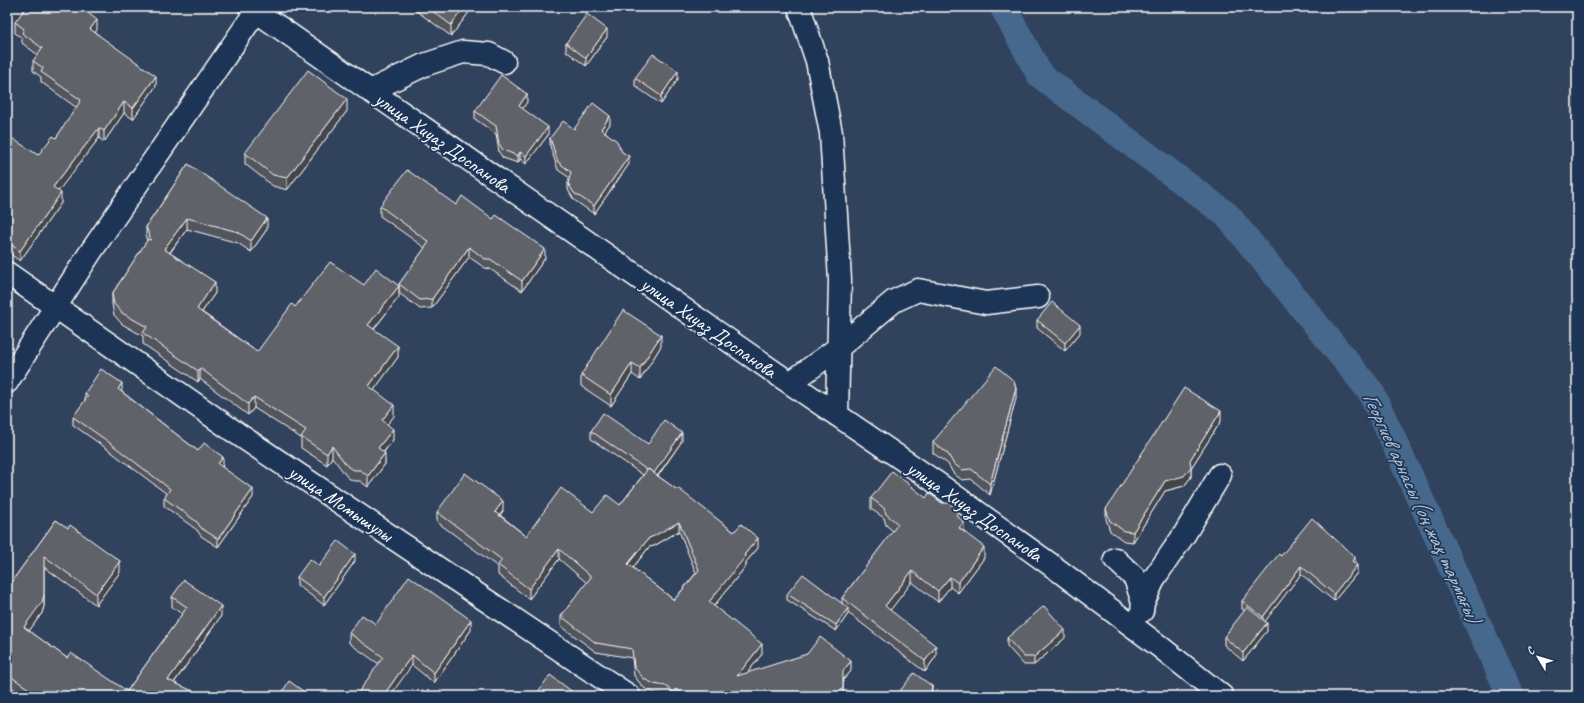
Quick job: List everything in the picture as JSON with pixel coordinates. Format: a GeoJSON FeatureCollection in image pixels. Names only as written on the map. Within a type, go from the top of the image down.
{"type":"FeatureCollection","features":[{"type":"Feature","properties":{"kind":"street"},"geometry":{"type":"LineString","coordinates":[[798,7],[817,61],[831,133],[840,280],[837,415]]}},
{"type":"Feature","properties":{"kind":"street"},"geometry":{"type":"LineString","coordinates":[[7,382],[90,253],[255,8]]}},
{"type":"Feature","properties":{"kind":"street","name":"улица Хиуаз Доспанова"},"geometry":{"type":"LineString","coordinates":[[255,8],[370,91],[790,383],[934,481],[1054,567],[1159,646],[1222,696]]}},
{"type":"Feature","properties":{"kind":"street"},"geometry":{"type":"LineString","coordinates":[[370,91],[424,65],[463,52],[489,54],[504,62]]}},
{"type":"Feature","properties":{"kind":"street","name":"улица Момышулы"},"geometry":{"type":"LineString","coordinates":[[7,273],[232,430],[628,696]]}},
{"type":"Feature","properties":{"kind":"street"},"geometry":{"type":"LineString","coordinates":[[790,383],[838,348],[894,301],[918,290],[986,303],[1038,296]]}},
{"type":"Feature","properties":{"kind":"street"},"geometry":{"type":"LineString","coordinates":[[1140,632],[1143,604],[1155,577],[1184,534],[1220,475]]}},
{"type":"Feature","properties":{"kind":"street"},"geometry":{"type":"LineString","coordinates":[[1115,559],[1135,578],[1143,604]]}},
{"type":"Feature","properties":{"kind":"building"},"geometry":{"type":"Polygon","coordinates":[[[26,7],[54,7],[58,10],[60,7],[75,7],[78,9],[80,7],[97,20],[90,29],[156,76],[133,108],[124,102],[104,131],[99,128],[53,187],[61,193],[20,251],[7,242],[7,141],[10,137],[38,155],[53,136],[56,138],[81,100],[41,72],[43,68],[33,61],[42,48],[22,33],[24,29],[15,22],[26,7]]]}},
{"type":"Feature","properties":{"kind":"building"},"geometry":{"type":"Polygon","coordinates":[[[427,7],[464,7],[451,25],[427,7]]]}},
{"type":"Feature","properties":{"kind":"building"},"geometry":{"type":"Polygon","coordinates":[[[587,14],[607,29],[586,58],[566,43],[587,14]]]}},
{"type":"Feature","properties":{"kind":"building"},"geometry":{"type":"Polygon","coordinates":[[[653,54],[678,71],[661,96],[635,78],[653,54]]]}},
{"type":"Feature","properties":{"kind":"building"},"geometry":{"type":"Polygon","coordinates":[[[308,70],[347,99],[287,178],[273,175],[245,153],[308,70]]]}},
{"type":"Feature","properties":{"kind":"building"},"geometry":{"type":"Polygon","coordinates":[[[501,75],[527,94],[519,106],[548,127],[526,156],[520,152],[518,156],[503,150],[499,144],[496,126],[475,111],[501,75]]]}},
{"type":"Feature","properties":{"kind":"building"},"geometry":{"type":"Polygon","coordinates":[[[593,103],[610,116],[601,129],[617,141],[622,152],[629,156],[594,206],[574,193],[568,183],[571,172],[558,162],[550,138],[563,121],[574,129],[593,103]]]}},
{"type":"Feature","properties":{"kind":"building"},"geometry":{"type":"Polygon","coordinates":[[[188,164],[267,218],[251,241],[238,232],[187,218],[164,249],[215,282],[197,309],[257,352],[292,304],[295,307],[330,262],[364,285],[376,268],[399,286],[368,325],[398,346],[369,386],[394,405],[382,420],[393,429],[378,448],[385,453],[368,476],[360,470],[354,470],[348,467],[332,446],[327,454],[301,437],[306,430],[254,397],[248,404],[200,368],[198,371],[143,333],[147,327],[122,313],[114,304],[112,294],[148,239],[151,240],[146,227],[188,164]]]}},
{"type":"Feature","properties":{"kind":"building"},"geometry":{"type":"Polygon","coordinates":[[[407,170],[456,205],[462,196],[493,219],[496,215],[545,249],[522,281],[490,259],[485,259],[469,247],[432,299],[420,300],[399,284],[429,242],[380,206],[407,170]]]}},
{"type":"Feature","properties":{"kind":"building"},"geometry":{"type":"Polygon","coordinates":[[[1052,302],[1080,325],[1065,343],[1037,320],[1052,302]]]}},
{"type":"Feature","properties":{"kind":"building"},"geometry":{"type":"Polygon","coordinates":[[[623,310],[661,335],[640,368],[632,363],[611,395],[581,375],[623,310]]]}},
{"type":"Feature","properties":{"kind":"building"},"geometry":{"type":"Polygon","coordinates":[[[996,366],[1014,381],[1016,388],[990,484],[971,469],[962,470],[953,463],[948,454],[933,442],[996,366]]]}},
{"type":"Feature","properties":{"kind":"building"},"geometry":{"type":"Polygon","coordinates":[[[101,369],[122,383],[118,389],[198,451],[204,443],[223,457],[218,464],[253,489],[218,539],[201,528],[197,522],[164,498],[170,489],[106,440],[73,417],[88,396],[85,393],[101,369]]]}},
{"type":"Feature","properties":{"kind":"building"},"geometry":{"type":"Polygon","coordinates":[[[1184,388],[1221,411],[1190,460],[1191,467],[1184,476],[1165,481],[1133,532],[1124,531],[1110,521],[1106,509],[1184,388]]]}},
{"type":"Feature","properties":{"kind":"building"},"geometry":{"type":"Polygon","coordinates":[[[603,413],[648,444],[664,420],[682,433],[654,473],[648,469],[647,470],[591,431],[603,413]]]}},
{"type":"Feature","properties":{"kind":"building"},"geometry":{"type":"Polygon","coordinates":[[[648,469],[676,489],[679,489],[734,532],[741,524],[758,538],[744,555],[746,556],[709,602],[762,644],[737,676],[807,654],[820,637],[851,661],[843,671],[843,688],[836,696],[685,696],[676,689],[673,692],[666,686],[654,684],[644,679],[634,667],[632,649],[596,643],[561,616],[591,577],[559,549],[529,589],[498,565],[502,560],[437,512],[465,473],[503,501],[495,512],[526,536],[561,488],[593,512],[607,495],[620,505],[648,469]],[[679,522],[649,538],[628,564],[674,600],[699,570],[679,522]]]}},
{"type":"Feature","properties":{"kind":"building"},"geometry":{"type":"Polygon","coordinates":[[[892,471],[926,498],[929,493],[942,503],[949,503],[956,509],[958,517],[964,522],[959,528],[984,547],[958,583],[950,577],[938,591],[912,571],[885,606],[936,646],[925,661],[842,598],[898,524],[886,514],[884,508],[871,498],[892,471]]]}},
{"type":"Feature","properties":{"kind":"building"},"geometry":{"type":"Polygon","coordinates":[[[1312,518],[1355,557],[1352,561],[1357,565],[1334,594],[1301,566],[1263,617],[1242,601],[1279,554],[1281,556],[1312,518]]]}},
{"type":"Feature","properties":{"kind":"building"},"geometry":{"type":"Polygon","coordinates":[[[56,520],[68,528],[70,525],[120,561],[96,594],[44,556],[44,595],[42,602],[24,627],[67,658],[71,653],[127,691],[187,607],[172,597],[184,580],[221,606],[168,680],[202,696],[39,696],[7,674],[7,588],[56,520]]]}},
{"type":"Feature","properties":{"kind":"building"},"geometry":{"type":"Polygon","coordinates":[[[338,541],[355,554],[324,597],[297,577],[310,559],[319,566],[338,541]]]}},
{"type":"Feature","properties":{"kind":"building"},"geometry":{"type":"Polygon","coordinates":[[[803,574],[848,608],[836,625],[787,594],[803,574]]]}},
{"type":"Feature","properties":{"kind":"building"},"geometry":{"type":"Polygon","coordinates":[[[409,576],[471,620],[434,673],[412,655],[383,696],[356,696],[383,657],[349,633],[362,615],[376,624],[409,576]]]}},
{"type":"Feature","properties":{"kind":"building"},"geometry":{"type":"Polygon","coordinates":[[[1044,606],[1065,630],[1034,657],[1024,657],[1007,638],[1044,606]]]}},
{"type":"Feature","properties":{"kind":"building"},"geometry":{"type":"Polygon","coordinates":[[[1247,607],[1267,623],[1243,653],[1224,637],[1247,607]]]}},
{"type":"Feature","properties":{"kind":"building"},"geometry":{"type":"Polygon","coordinates":[[[914,673],[932,686],[930,696],[896,696],[914,673]]]}},
{"type":"Feature","properties":{"kind":"building"},"geometry":{"type":"Polygon","coordinates":[[[550,675],[578,696],[535,696],[550,675]]]}},
{"type":"Feature","properties":{"kind":"building"},"geometry":{"type":"Polygon","coordinates":[[[289,681],[310,696],[280,696],[289,681]]]}},
{"type":"Feature","properties":{"kind":"building"},"geometry":{"type":"Polygon","coordinates":[[[1142,691],[1148,696],[1138,696],[1142,691]]]}},
{"type":"Feature","properties":{"kind":"waterway","name":"Георгиев арнасы (оң жақ тармағы)"},"geometry":{"type":"LineString","coordinates":[[1003,7],[1040,75],[1227,215],[1371,392],[1511,696]]}}]}
